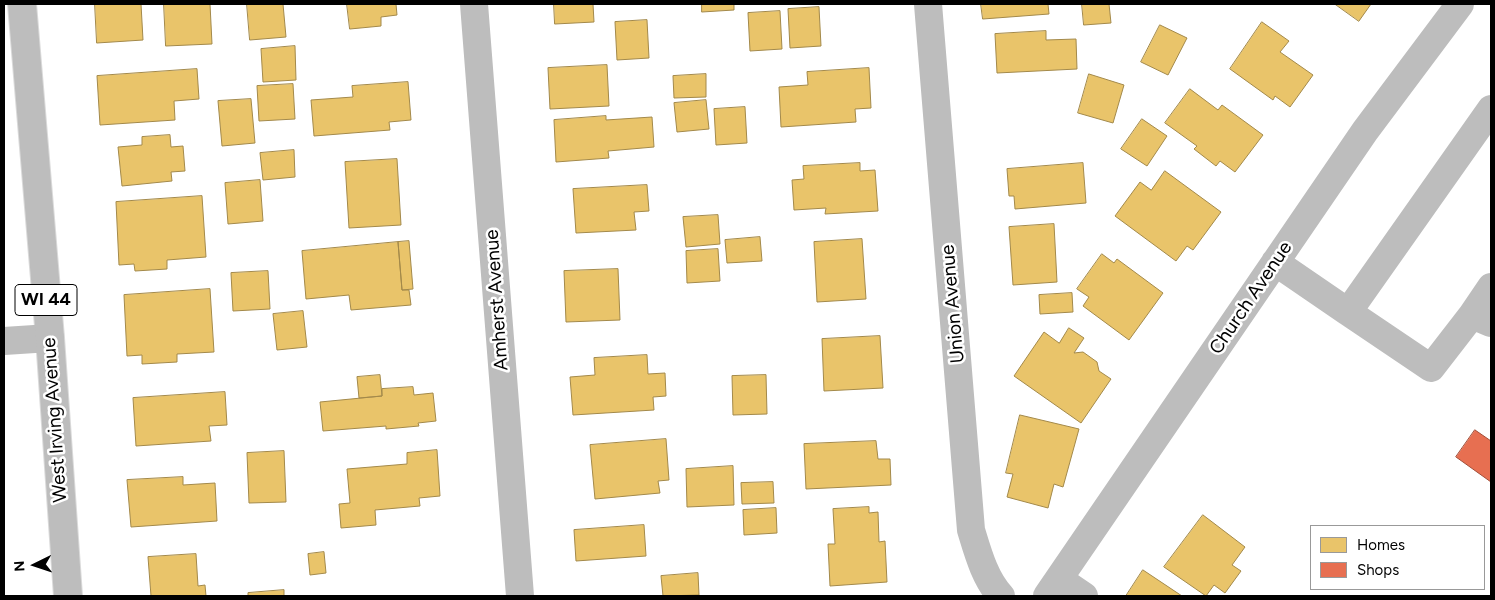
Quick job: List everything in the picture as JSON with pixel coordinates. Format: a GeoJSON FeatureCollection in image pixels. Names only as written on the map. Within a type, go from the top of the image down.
{"type":"FeatureCollection","features":[{"type":"Feature","properties":{"kind":"street","name":"West Irving Avenue"},"geometry":{"type":"LineString","coordinates":[[22,4],[50,338],[68,596]]}},
{"type":"Feature","properties":{"kind":"street","name":"Amherst Avenue"},"geometry":{"type":"LineString","coordinates":[[474,4],[520,596]]}},
{"type":"Feature","properties":{"kind":"street","name":"Union Avenue"},"geometry":{"type":"LineString","coordinates":[[928,4],[971,530],[980,560],[995,590],[1001,596]]}},
{"type":"Feature","properties":{"kind":"street","name":"Church Avenue"},"geometry":{"type":"LineString","coordinates":[[1054,588],[1365,131],[1460,4]]}},
{"type":"Feature","properties":{"kind":"street"},"geometry":{"type":"LineString","coordinates":[[1348,312],[1491,110]]}},
{"type":"Feature","properties":{"kind":"street"},"geometry":{"type":"LineString","coordinates":[[1275,262],[1431,368],[1482,319],[1491,287]]}},
{"type":"Feature","properties":{"kind":"street"},"geometry":{"type":"LineString","coordinates":[[4,341],[50,338]]}},
{"type":"Feature","properties":{"kind":"street"},"geometry":{"type":"LineString","coordinates":[[1054,588],[1084,596]]}},
{"type":"Feature","properties":{"kind":"building: Homes"},"geometry":{"type":"Polygon","coordinates":[[[95,4],[141,4],[143,40],[97,43],[95,4]]]}},
{"type":"Feature","properties":{"kind":"building: Homes"},"geometry":{"type":"Polygon","coordinates":[[[164,4],[210,4],[212,44],[166,46],[164,4]]]}},
{"type":"Feature","properties":{"kind":"building: Homes"},"geometry":{"type":"Polygon","coordinates":[[[247,4],[283,4],[286,37],[250,40],[247,4]]]}},
{"type":"Feature","properties":{"kind":"building: Homes"},"geometry":{"type":"Polygon","coordinates":[[[347,4],[396,4],[397,15],[381,17],[381,26],[350,29],[347,4]]]}},
{"type":"Feature","properties":{"kind":"building: Homes"},"geometry":{"type":"Polygon","coordinates":[[[554,4],[593,4],[594,22],[555,24],[554,4]]]}},
{"type":"Feature","properties":{"kind":"building: Homes"},"geometry":{"type":"Polygon","coordinates":[[[702,4],[734,4],[734,10],[702,12],[702,4]]]}},
{"type":"Feature","properties":{"kind":"building: Homes"},"geometry":{"type":"Polygon","coordinates":[[[981,4],[1048,4],[1049,14],[983,19],[981,4]]]}},
{"type":"Feature","properties":{"kind":"building: Homes"},"geometry":{"type":"Polygon","coordinates":[[[1082,4],[1109,4],[1111,23],[1084,25],[1082,4]]]}},
{"type":"Feature","properties":{"kind":"building: Homes"},"geometry":{"type":"Polygon","coordinates":[[[1335,4],[1371,4],[1359,21],[1335,4]]]}},
{"type":"Feature","properties":{"kind":"building: Homes"},"geometry":{"type":"Polygon","coordinates":[[[819,7],[821,46],[790,48],[788,9],[819,7]]]}},
{"type":"Feature","properties":{"kind":"building: Homes"},"geometry":{"type":"Polygon","coordinates":[[[780,11],[782,49],[750,51],[748,13],[780,11]]]}},
{"type":"Feature","properties":{"kind":"building: Homes"},"geometry":{"type":"Polygon","coordinates":[[[647,20],[649,58],[617,60],[615,22],[647,20]]]}},
{"type":"Feature","properties":{"kind":"building: Homes"},"geometry":{"type":"Polygon","coordinates":[[[1262,22],[1289,41],[1280,52],[1313,75],[1290,107],[1275,96],[1273,100],[1230,69],[1262,22]]]}},
{"type":"Feature","properties":{"kind":"building: Homes"},"geometry":{"type":"Polygon","coordinates":[[[1160,25],[1187,38],[1168,75],[1141,62],[1160,25]]]}},
{"type":"Feature","properties":{"kind":"building: Homes"},"geometry":{"type":"Polygon","coordinates":[[[1046,31],[1046,40],[1076,39],[1077,69],[997,73],[995,34],[1046,31]]]}},
{"type":"Feature","properties":{"kind":"building: Homes"},"geometry":{"type":"Polygon","coordinates":[[[295,46],[296,80],[263,82],[261,49],[295,46]]]}},
{"type":"Feature","properties":{"kind":"building: Homes"},"geometry":{"type":"Polygon","coordinates":[[[607,65],[609,106],[550,109],[548,68],[607,65]]]}},
{"type":"Feature","properties":{"kind":"building: Homes"},"geometry":{"type":"Polygon","coordinates":[[[869,68],[871,108],[855,109],[856,122],[781,127],[779,87],[808,85],[807,72],[869,68]]]}},
{"type":"Feature","properties":{"kind":"building: Homes"},"geometry":{"type":"Polygon","coordinates":[[[197,69],[199,99],[174,101],[175,120],[100,125],[97,76],[197,69]]]}},
{"type":"Feature","properties":{"kind":"building: Homes"},"geometry":{"type":"Polygon","coordinates":[[[706,74],[706,97],[674,98],[673,76],[706,74]]]}},
{"type":"Feature","properties":{"kind":"building: Homes"},"geometry":{"type":"Polygon","coordinates":[[[1089,74],[1124,85],[1113,123],[1078,113],[1089,74]]]}},
{"type":"Feature","properties":{"kind":"building: Homes"},"geometry":{"type":"Polygon","coordinates":[[[408,82],[411,120],[389,122],[390,130],[314,136],[311,100],[353,97],[352,86],[408,82]]]}},
{"type":"Feature","properties":{"kind":"building: Homes"},"geometry":{"type":"Polygon","coordinates":[[[293,84],[295,119],[259,121],[257,86],[293,84]]]}},
{"type":"Feature","properties":{"kind":"building: Homes"},"geometry":{"type":"Polygon","coordinates":[[[1190,89],[1218,110],[1222,105],[1263,135],[1235,172],[1220,161],[1216,166],[1194,149],[1197,146],[1165,123],[1190,89]]]}},
{"type":"Feature","properties":{"kind":"building: Homes"},"geometry":{"type":"Polygon","coordinates":[[[251,99],[255,143],[222,146],[218,101],[251,99]]]}},
{"type":"Feature","properties":{"kind":"building: Homes"},"geometry":{"type":"Polygon","coordinates":[[[706,100],[709,129],[677,132],[674,103],[706,100]]]}},
{"type":"Feature","properties":{"kind":"building: Homes"},"geometry":{"type":"Polygon","coordinates":[[[745,107],[747,143],[716,145],[714,109],[745,107]]]}},
{"type":"Feature","properties":{"kind":"building: Homes"},"geometry":{"type":"Polygon","coordinates":[[[606,116],[606,120],[652,117],[654,147],[608,151],[609,158],[556,162],[554,120],[606,116]]]}},
{"type":"Feature","properties":{"kind":"building: Homes"},"geometry":{"type":"Polygon","coordinates":[[[1142,119],[1167,136],[1147,166],[1121,149],[1142,119]]]}},
{"type":"Feature","properties":{"kind":"building: Homes"},"geometry":{"type":"Polygon","coordinates":[[[170,135],[171,147],[183,146],[185,171],[171,172],[172,181],[122,186],[118,147],[142,145],[142,137],[170,135]]]}},
{"type":"Feature","properties":{"kind":"building: Homes"},"geometry":{"type":"Polygon","coordinates":[[[294,150],[295,177],[263,180],[260,153],[294,150]]]}},
{"type":"Feature","properties":{"kind":"building: Homes"},"geometry":{"type":"Polygon","coordinates":[[[397,159],[401,225],[349,228],[345,162],[397,159]]]}},
{"type":"Feature","properties":{"kind":"building: Homes"},"geometry":{"type":"Polygon","coordinates":[[[860,163],[860,171],[875,170],[878,211],[825,214],[826,208],[794,210],[792,180],[804,179],[803,166],[860,163]]]}},
{"type":"Feature","properties":{"kind":"building: Homes"},"geometry":{"type":"Polygon","coordinates":[[[1083,163],[1086,203],[1015,209],[1014,196],[1009,196],[1007,169],[1083,163]]]}},
{"type":"Feature","properties":{"kind":"building: Homes"},"geometry":{"type":"Polygon","coordinates":[[[1165,171],[1221,212],[1193,250],[1187,246],[1176,261],[1115,216],[1140,182],[1151,190],[1165,171]]]}},
{"type":"Feature","properties":{"kind":"building: Homes"},"geometry":{"type":"Polygon","coordinates":[[[260,180],[263,221],[228,224],[225,183],[260,180]]]}},
{"type":"Feature","properties":{"kind":"building: Homes"},"geometry":{"type":"Polygon","coordinates":[[[647,185],[649,211],[634,212],[636,230],[576,233],[573,189],[647,185]]]}},
{"type":"Feature","properties":{"kind":"building: Homes"},"geometry":{"type":"Polygon","coordinates":[[[202,196],[206,257],[167,260],[167,269],[135,271],[134,264],[119,265],[116,202],[202,196]]]}},
{"type":"Feature","properties":{"kind":"building: Homes"},"geometry":{"type":"Polygon","coordinates":[[[718,215],[720,244],[686,247],[683,217],[718,215]]]}},
{"type":"Feature","properties":{"kind":"building: Homes"},"geometry":{"type":"Polygon","coordinates":[[[1054,224],[1057,282],[1013,285],[1009,227],[1054,224]]]}},
{"type":"Feature","properties":{"kind":"building: Homes"},"geometry":{"type":"Polygon","coordinates":[[[760,237],[762,261],[727,263],[725,240],[760,237]]]}},
{"type":"Feature","properties":{"kind":"building: Homes"},"geometry":{"type":"Polygon","coordinates":[[[862,239],[866,299],[817,302],[814,242],[862,239]]]}},
{"type":"Feature","properties":{"kind":"building: Homes"},"geometry":{"type":"Polygon","coordinates":[[[409,241],[413,289],[402,290],[398,242],[409,241]]]}},
{"type":"Feature","properties":{"kind":"building: Homes"},"geometry":{"type":"Polygon","coordinates":[[[398,242],[402,290],[409,290],[411,305],[351,310],[349,295],[306,299],[302,251],[398,242]]]}},
{"type":"Feature","properties":{"kind":"building: Homes"},"geometry":{"type":"Polygon","coordinates":[[[718,249],[720,281],[687,283],[686,251],[718,249]]]}},
{"type":"Feature","properties":{"kind":"building: Homes"},"geometry":{"type":"Polygon","coordinates":[[[1102,254],[1114,263],[1117,259],[1163,293],[1129,340],[1083,306],[1089,297],[1077,289],[1102,254]]]}},
{"type":"Feature","properties":{"kind":"building: Homes"},"geometry":{"type":"Polygon","coordinates":[[[618,269],[620,320],[566,322],[564,271],[618,269]]]}},
{"type":"Feature","properties":{"kind":"building: Homes"},"geometry":{"type":"Polygon","coordinates":[[[268,271],[270,309],[233,311],[231,273],[268,271]]]}},
{"type":"Feature","properties":{"kind":"building: Homes"},"geometry":{"type":"Polygon","coordinates":[[[210,289],[214,352],[177,354],[177,362],[142,364],[142,355],[127,356],[124,295],[210,289]]]}},
{"type":"Feature","properties":{"kind":"building: Homes"},"geometry":{"type":"Polygon","coordinates":[[[1072,293],[1073,312],[1040,314],[1039,295],[1072,293]]]}},
{"type":"Feature","properties":{"kind":"building: Homes"},"geometry":{"type":"Polygon","coordinates":[[[303,311],[307,347],[277,350],[273,314],[303,311]]]}},
{"type":"Feature","properties":{"kind":"building: Homes"},"geometry":{"type":"Polygon","coordinates":[[[1069,328],[1084,338],[1074,353],[1083,352],[1097,362],[1099,371],[1111,379],[1081,423],[1014,376],[1044,332],[1059,343],[1069,328]]]}},
{"type":"Feature","properties":{"kind":"building: Homes"},"geometry":{"type":"Polygon","coordinates":[[[880,336],[883,388],[824,391],[822,339],[880,336]]]}},
{"type":"Feature","properties":{"kind":"building: Homes"},"geometry":{"type":"Polygon","coordinates":[[[647,355],[648,374],[665,373],[666,396],[653,397],[654,410],[573,415],[570,377],[595,375],[594,358],[647,355]]]}},
{"type":"Feature","properties":{"kind":"building: Homes"},"geometry":{"type":"Polygon","coordinates":[[[380,375],[382,396],[359,398],[357,377],[380,375]]]}},
{"type":"Feature","properties":{"kind":"building: Homes"},"geometry":{"type":"Polygon","coordinates":[[[766,375],[767,414],[733,415],[732,376],[766,375]]]}},
{"type":"Feature","properties":{"kind":"building: Homes"},"geometry":{"type":"Polygon","coordinates":[[[413,387],[414,395],[433,393],[436,421],[418,423],[419,426],[386,429],[386,426],[323,431],[320,402],[382,396],[382,389],[413,387]]]}},
{"type":"Feature","properties":{"kind":"building: Homes"},"geometry":{"type":"Polygon","coordinates":[[[225,392],[227,425],[209,426],[211,441],[136,446],[133,398],[225,392]]]}},
{"type":"Feature","properties":{"kind":"building: Homes"},"geometry":{"type":"Polygon","coordinates":[[[1020,415],[1079,429],[1063,487],[1054,484],[1048,508],[1007,497],[1013,474],[1006,473],[1020,415]]]}},
{"type":"Feature","properties":{"kind":"building: Homes"},"geometry":{"type":"Polygon","coordinates":[[[666,439],[669,480],[658,481],[660,493],[595,499],[590,445],[666,439]]]}},
{"type":"Feature","properties":{"kind":"building: Homes"},"geometry":{"type":"Polygon","coordinates":[[[876,441],[878,459],[890,459],[891,485],[806,489],[804,444],[876,441]]]}},
{"type":"Feature","properties":{"kind":"building: Homes"},"geometry":{"type":"Polygon","coordinates":[[[437,450],[440,496],[419,498],[420,506],[375,510],[376,525],[341,528],[339,504],[350,503],[347,469],[407,464],[407,453],[437,450]]]}},
{"type":"Feature","properties":{"kind":"building: Homes"},"geometry":{"type":"Polygon","coordinates":[[[284,451],[286,502],[249,503],[247,453],[284,451]]]}},
{"type":"Feature","properties":{"kind":"building: Homes"},"geometry":{"type":"Polygon","coordinates":[[[733,466],[734,505],[687,507],[686,469],[733,466]]]}},
{"type":"Feature","properties":{"kind":"building: Homes"},"geometry":{"type":"Polygon","coordinates":[[[183,477],[183,485],[215,483],[217,521],[131,527],[127,480],[183,477]]]}},
{"type":"Feature","properties":{"kind":"building: Homes"},"geometry":{"type":"Polygon","coordinates":[[[773,482],[774,503],[742,504],[741,483],[773,482]]]}},
{"type":"Feature","properties":{"kind":"building: Homes"},"geometry":{"type":"Polygon","coordinates":[[[869,507],[869,513],[878,512],[879,542],[885,541],[887,582],[830,586],[828,544],[835,544],[833,509],[869,507]]]}},
{"type":"Feature","properties":{"kind":"building: Homes"},"geometry":{"type":"Polygon","coordinates":[[[776,508],[777,533],[744,535],[743,510],[776,508]]]}},
{"type":"Feature","properties":{"kind":"building: Homes"},"geometry":{"type":"Polygon","coordinates":[[[1203,515],[1245,547],[1232,565],[1241,571],[1225,593],[1214,585],[1206,596],[1164,567],[1203,515]]]}},
{"type":"Feature","properties":{"kind":"building: Homes"},"geometry":{"type":"Polygon","coordinates":[[[644,525],[646,556],[576,561],[574,530],[644,525]]]}},
{"type":"Feature","properties":{"kind":"building: Homes"},"geometry":{"type":"Polygon","coordinates":[[[324,552],[326,573],[310,575],[308,554],[324,552]]]}},
{"type":"Feature","properties":{"kind":"building: Homes"},"geometry":{"type":"Polygon","coordinates":[[[196,554],[198,586],[205,585],[206,596],[151,596],[148,557],[196,554]]]}},
{"type":"Feature","properties":{"kind":"building: Homes"},"geometry":{"type":"Polygon","coordinates":[[[1143,570],[1182,596],[1126,596],[1143,570]]]}},
{"type":"Feature","properties":{"kind":"building: Homes"},"geometry":{"type":"Polygon","coordinates":[[[698,573],[699,595],[663,596],[661,576],[698,573]]]}},
{"type":"Feature","properties":{"kind":"building: Homes"},"geometry":{"type":"Polygon","coordinates":[[[284,590],[284,596],[248,596],[248,593],[284,590]]]}},
{"type":"Feature","properties":{"kind":"building: Shops"},"geometry":{"type":"Polygon","coordinates":[[[1475,430],[1491,441],[1491,482],[1456,457],[1475,430]]]}}]}
